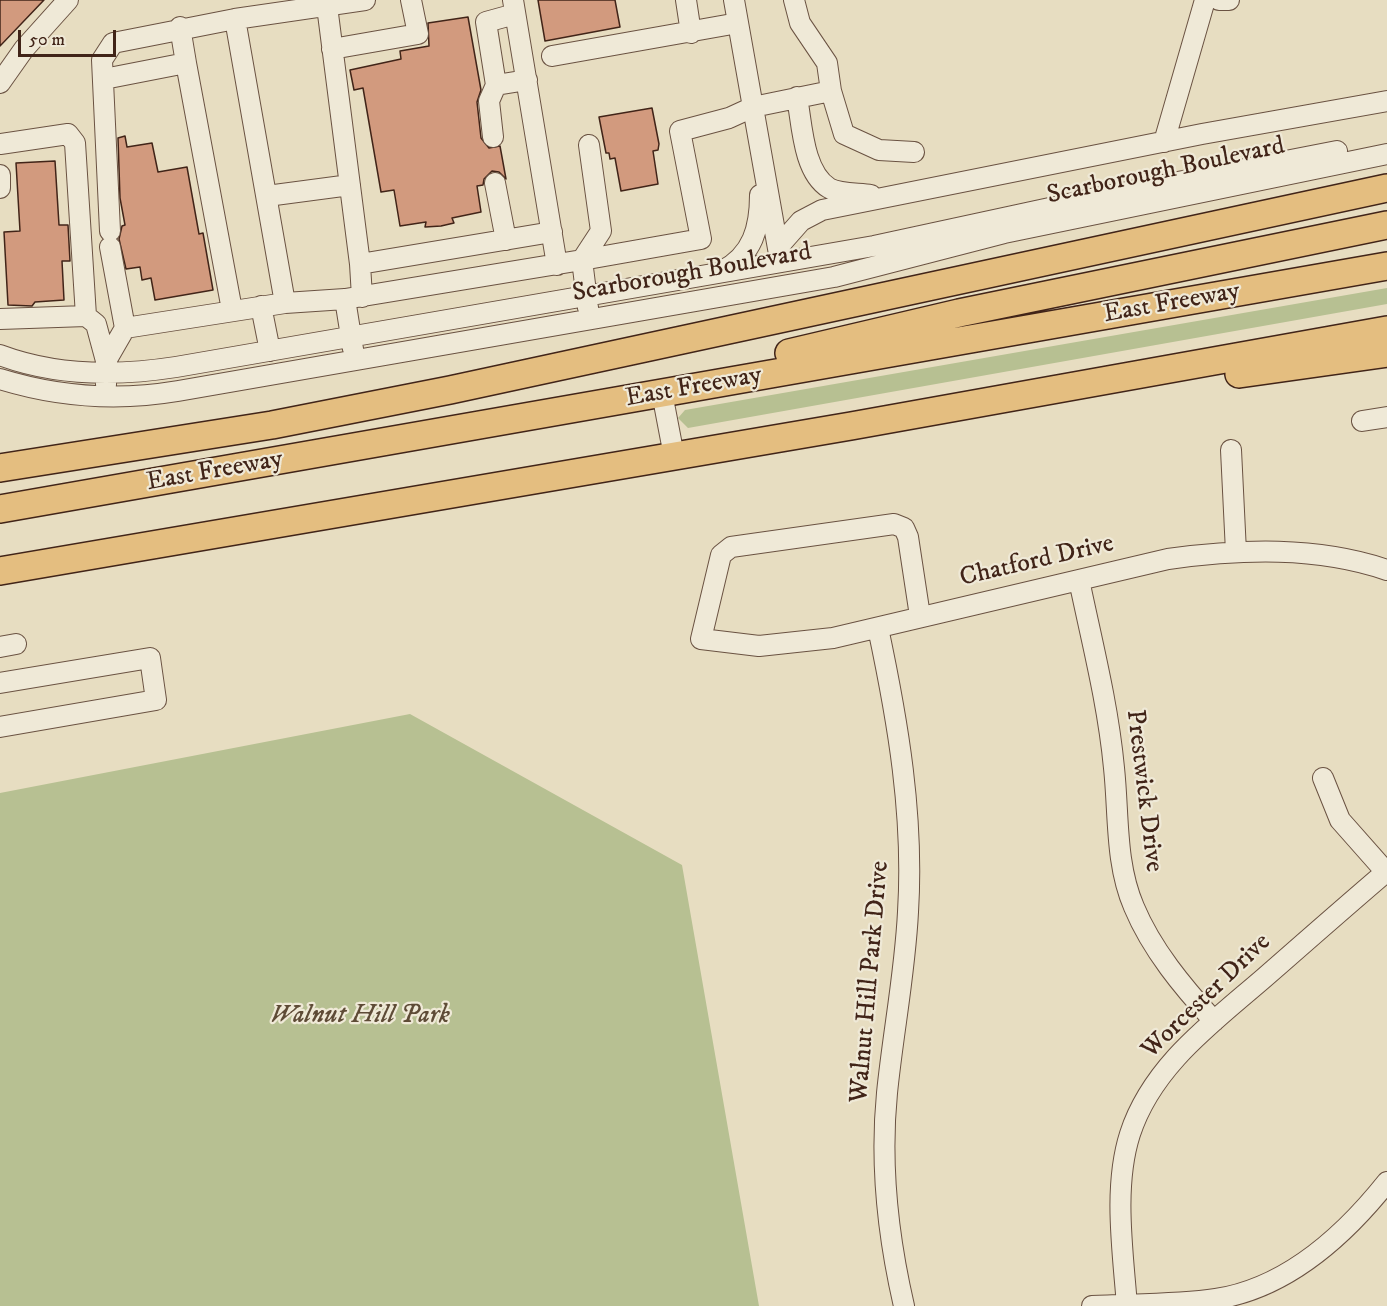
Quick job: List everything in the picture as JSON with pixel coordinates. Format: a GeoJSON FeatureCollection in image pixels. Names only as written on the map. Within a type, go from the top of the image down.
{"type":"FeatureCollection","features":[{"type":"Feature","properties":{"kind":"highway"},"geometry":{"type":"LineString","coordinates":[[0,468],[272,426],[1387,188]]}},
{"type":"Feature","properties":{"kind":"highway"},"geometry":{"type":"LineString","coordinates":[[742,327],[1097,269],[1387,208]]}},
{"type":"Feature","properties":{"kind":"highway"},"geometry":{"type":"LineString","coordinates":[[662,393],[725,367],[970,310],[1387,225]]}},
{"type":"Feature","properties":{"kind":"highway","name":"East Freeway"},"geometry":{"type":"LineString","coordinates":[[0,509],[1387,266]]}},
{"type":"Feature","properties":{"kind":"highway"},"geometry":{"type":"LineString","coordinates":[[0,571],[851,426],[1387,330]]}},
{"type":"Feature","properties":{"kind":"highway"},"geometry":{"type":"LineString","coordinates":[[851,426],[1387,353]]}},
{"type":"Feature","properties":{"kind":"street"},"geometry":{"type":"LineString","coordinates":[[0,83],[24,49],[68,0]]}},
{"type":"Feature","properties":{"kind":"street"},"geometry":{"type":"LineString","coordinates":[[106,367],[124,328],[110,239],[102,60],[113,43],[180,27],[365,0]]}},
{"type":"Feature","properties":{"kind":"street"},"geometry":{"type":"LineString","coordinates":[[332,49],[418,34],[411,0]]}},
{"type":"Feature","properties":{"kind":"street"},"geometry":{"type":"LineString","coordinates":[[686,0],[691,33]]}},
{"type":"Feature","properties":{"kind":"street"},"geometry":{"type":"LineString","coordinates":[[734,0],[785,286]]}},
{"type":"Feature","properties":{"kind":"street"},"geometry":{"type":"LineString","coordinates":[[794,0],[800,24],[826,63],[831,91],[844,134],[879,150],[914,152]]}},
{"type":"Feature","properties":{"kind":"street"},"geometry":{"type":"LineString","coordinates":[[1164,142],[1205,0]]}},
{"type":"Feature","properties":{"kind":"street"},"geometry":{"type":"LineString","coordinates":[[1219,0],[1229,0]]}},
{"type":"Feature","properties":{"kind":"street"},"geometry":{"type":"LineString","coordinates":[[327,6],[360,264],[353,298],[351,337],[355,360]]}},
{"type":"Feature","properties":{"kind":"street"},"geometry":{"type":"LineString","coordinates":[[493,137],[489,101],[496,85],[486,22],[514,7],[557,264]]}},
{"type":"Feature","properties":{"kind":"street"},"geometry":{"type":"LineString","coordinates":[[235,19],[285,303]]}},
{"type":"Feature","properties":{"kind":"street"},"geometry":{"type":"LineString","coordinates":[[552,56],[738,23]]}},
{"type":"Feature","properties":{"kind":"street"},"geometry":{"type":"LineString","coordinates":[[180,27],[232,310]]}},
{"type":"Feature","properties":{"kind":"street"},"geometry":{"type":"LineString","coordinates":[[104,79],[186,63]]}},
{"type":"Feature","properties":{"kind":"street"},"geometry":{"type":"LineString","coordinates":[[496,85],[527,80]]}},
{"type":"Feature","properties":{"kind":"street"},"geometry":{"type":"LineString","coordinates":[[124,328],[261,306],[353,298],[701,239],[680,131],[729,118],[753,107],[831,91]]}},
{"type":"Feature","properties":{"kind":"street"},"geometry":{"type":"LineString","coordinates":[[797,97],[810,160],[817,178],[830,189],[885,197]]}},
{"type":"Feature","properties":{"kind":"street"},"geometry":{"type":"LineString","coordinates":[[779,255],[798,224],[811,214],[885,197],[1164,142],[1387,101]]}},
{"type":"Feature","properties":{"kind":"street"},"geometry":{"type":"LineString","coordinates":[[0,144],[68,134],[75,143],[86,316]]}},
{"type":"Feature","properties":{"kind":"street"},"geometry":{"type":"LineString","coordinates":[[717,273],[742,256],[759,227],[759,141]]}},
{"type":"Feature","properties":{"kind":"street","name":"Scarborough Boulevard"},"geometry":{"type":"LineString","coordinates":[[0,355],[69,370],[106,367],[162,369],[717,273],[779,255],[1387,141]]}},
{"type":"Feature","properties":{"kind":"street"},"geometry":{"type":"LineString","coordinates":[[589,145],[601,231],[582,260],[589,320]]}},
{"type":"Feature","properties":{"kind":"street","name":"Scarborough Boulevard"},"geometry":{"type":"LineString","coordinates":[[1,383],[53,392],[106,397],[163,394],[834,277],[1004,233],[1387,154]]}},
{"type":"Feature","properties":{"kind":"street"},"geometry":{"type":"LineString","coordinates":[[0,175],[0,188]]}},
{"type":"Feature","properties":{"kind":"street"},"geometry":{"type":"LineString","coordinates":[[495,183],[506,240]]}},
{"type":"Feature","properties":{"kind":"street"},"geometry":{"type":"LineString","coordinates":[[267,196],[350,185]]}},
{"type":"Feature","properties":{"kind":"street"},"geometry":{"type":"LineString","coordinates":[[360,264],[552,232]]}},
{"type":"Feature","properties":{"kind":"street"},"geometry":{"type":"LineString","coordinates":[[261,306],[270,351]]}},
{"type":"Feature","properties":{"kind":"street"},"geometry":{"type":"LineString","coordinates":[[0,319],[86,316],[96,324],[106,367],[106,397]]}},
{"type":"Feature","properties":{"kind":"street"},"geometry":{"type":"LineString","coordinates":[[662,393],[674,456]]}},
{"type":"Feature","properties":{"kind":"street"},"geometry":{"type":"LineString","coordinates":[[1362,421],[1387,417]]}},
{"type":"Feature","properties":{"kind":"street"},"geometry":{"type":"LineString","coordinates":[[1231,450],[1236,552]]}},
{"type":"Feature","properties":{"kind":"street","name":"Chatford Drive"},"geometry":{"type":"LineString","coordinates":[[920,616],[908,537],[904,528],[894,524],[731,547],[722,555],[701,639],[759,646],[796,644],[878,628],[920,616],[1168,559],[1236,552],[1333,556],[1387,570]]}},
{"type":"Feature","properties":{"kind":"street","name":"Prestwick Drive"},"geometry":{"type":"LineString","coordinates":[[1079,580],[1106,708],[1114,768],[1118,837],[1133,906],[1167,966],[1214,1022]]}},
{"type":"Feature","properties":{"kind":"street","name":"Walnut Hill Park Drive"},"geometry":{"type":"LineString","coordinates":[[878,628],[892,696],[909,816],[908,912],[886,1095],[885,1150],[890,1235],[904,1306]]}},
{"type":"Feature","properties":{"kind":"street"},"geometry":{"type":"LineString","coordinates":[[0,683],[150,658],[156,700],[0,727]]}},
{"type":"Feature","properties":{"kind":"street"},"geometry":{"type":"LineString","coordinates":[[1323,778],[1340,819],[1386,871]]}},
{"type":"Feature","properties":{"kind":"street","name":"Worcester Drive"},"geometry":{"type":"LineString","coordinates":[[1127,1305],[1121,1195],[1129,1136],[1154,1085],[1189,1044],[1386,871]]}},
{"type":"Feature","properties":{"kind":"street"},"geometry":{"type":"LineString","coordinates":[[1092,1306],[1218,1299],[1269,1281],[1319,1252],[1371,1202],[1387,1182]]}},
{"type":"Feature","properties":{"kind":"green space"},"geometry":{"type":"Polygon","coordinates":[[[1387,288],[1387,304],[688,428],[678,418],[685,410],[1387,288]]]}},
{"type":"Feature","properties":{"kind":"green space","name":"Walnut Hill Park"},"geometry":{"type":"Polygon","coordinates":[[[410,714],[682,865],[759,1306],[0,1306],[0,793],[410,714]]]}},
{"type":"Feature","properties":{"kind":"building"},"geometry":{"type":"Polygon","coordinates":[[[0,0],[44,0],[0,46],[0,0]]]}},
{"type":"Feature","properties":{"kind":"building"},"geometry":{"type":"Polygon","coordinates":[[[538,0],[615,0],[620,27],[545,41],[538,0]]]}},
{"type":"Feature","properties":{"kind":"building"},"geometry":{"type":"Polygon","coordinates":[[[468,17],[481,90],[477,102],[481,138],[489,148],[500,146],[506,179],[499,172],[492,171],[484,179],[483,185],[477,186],[481,212],[452,218],[454,223],[441,226],[425,227],[426,222],[400,226],[394,190],[381,192],[363,88],[354,90],[350,70],[401,59],[400,51],[429,46],[428,23],[468,17]]]}},
{"type":"Feature","properties":{"kind":"building"},"geometry":{"type":"Polygon","coordinates":[[[652,108],[659,144],[658,150],[653,151],[658,184],[621,191],[615,158],[610,159],[609,153],[606,153],[599,117],[652,108]]]}},
{"type":"Feature","properties":{"kind":"building"},"geometry":{"type":"Polygon","coordinates":[[[125,136],[127,147],[152,143],[158,172],[187,167],[199,234],[203,233],[213,290],[155,300],[151,278],[142,280],[140,267],[126,269],[119,239],[122,226],[125,225],[120,198],[118,138],[125,136]]]}},
{"type":"Feature","properties":{"kind":"building"},"geometry":{"type":"Polygon","coordinates":[[[55,161],[59,225],[68,225],[70,261],[62,261],[64,300],[35,302],[32,306],[8,305],[4,232],[20,231],[16,163],[55,161]]]}}]}
